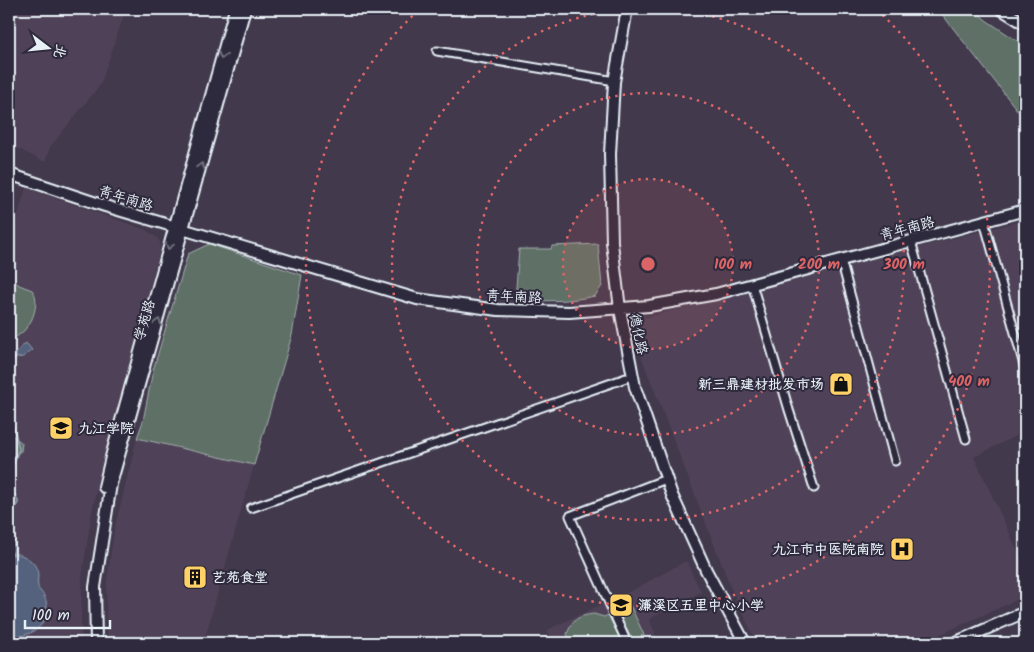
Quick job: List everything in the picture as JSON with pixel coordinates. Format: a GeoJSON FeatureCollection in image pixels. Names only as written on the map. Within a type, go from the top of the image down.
{"type":"FeatureCollection","features":[{"type":"Feature","properties":{"kind":"main road","name":"学苑路"},"geometry":{"type":"LineString","coordinates":[[96,643],[96,587],[111,484],[235,9]]}},
{"type":"Feature","properties":{"kind":"main road","name":"学苑路"},"geometry":{"type":"LineString","coordinates":[[91,643],[90,588],[92,562],[104,485],[245,9]]}},
{"type":"Feature","properties":{"kind":"main road","name":"德化路"},"geometry":{"type":"LineString","coordinates":[[621,9],[609,80],[604,150],[607,242],[626,378],[667,499],[737,643]]}},
{"type":"Feature","properties":{"kind":"main road","name":"德化路"},"geometry":{"type":"LineString","coordinates":[[627,9],[614,82],[610,154],[612,243],[617,309],[635,387],[672,495],[706,570],[745,643]]}},
{"type":"Feature","properties":{"kind":"main road"},"geometry":{"type":"LineString","coordinates":[[1001,9],[1025,24]]}},
{"type":"Feature","properties":{"kind":"main road","name":"青年南路"},"geometry":{"type":"LineString","coordinates":[[9,174],[105,206],[417,299],[498,310],[569,312],[617,309],[716,294],[1025,210]]}},
{"type":"Feature","properties":{"kind":"main road"},"geometry":{"type":"LineString","coordinates":[[954,643],[1025,612]]}},
{"type":"Feature","properties":{"kind":"street"},"geometry":{"type":"LineString","coordinates":[[437,51],[609,80]]}},
{"type":"Feature","properties":{"kind":"street"},"geometry":{"type":"LineString","coordinates":[[984,221],[1025,369]]}},
{"type":"Feature","properties":{"kind":"street"},"geometry":{"type":"LineString","coordinates":[[911,241],[966,439]]}},
{"type":"Feature","properties":{"kind":"street"},"geometry":{"type":"LineString","coordinates":[[841,260],[896,462]]}},
{"type":"Feature","properties":{"kind":"street"},"geometry":{"type":"LineString","coordinates":[[752,284],[814,488]]}},
{"type":"Feature","properties":{"kind":"street"},"geometry":{"type":"LineString","coordinates":[[251,508],[626,378]]}},
{"type":"Feature","properties":{"kind":"street"},"geometry":{"type":"LineString","coordinates":[[627,643],[570,516],[661,481]]}},
{"type":"Feature","properties":{"kind":"shaded area"},"geometry":{"type":"Polygon","coordinates":[[[16,9],[126,9],[100,85],[50,147],[45,162],[9,144],[9,22],[16,9]]]}},
{"type":"Feature","properties":{"kind":"shaded area","name":"九江学院"},"geometry":{"type":"Polygon","coordinates":[[[26,188],[146,230],[160,242],[160,249],[102,464],[92,511],[82,576],[82,643],[9,643],[9,245],[26,188]]]}},
{"type":"Feature","properties":{"kind":"shaded area"},"geometry":{"type":"Polygon","coordinates":[[[1025,220],[1025,431],[974,457],[1025,567],[1025,596],[921,643],[757,643],[731,588],[628,322],[1025,220]]]}},
{"type":"Feature","properties":{"kind":"shaded area","name":"九江学院"},"geometry":{"type":"Polygon","coordinates":[[[137,438],[254,465],[206,634],[210,643],[108,643],[106,617],[107,582],[114,531],[137,438]]]}},
{"type":"Feature","properties":{"kind":"shaded area","name":"濂溪区五里中心小学"},"geometry":{"type":"Polygon","coordinates":[[[686,561],[701,592],[649,619],[659,643],[554,643],[547,630],[633,590],[686,561]]]}},
{"type":"Feature","properties":{"kind":"green space"},"geometry":{"type":"Polygon","coordinates":[[[938,9],[973,9],[1025,46],[1025,120],[938,9]]]}},
{"type":"Feature","properties":{"kind":"green space"},"geometry":{"type":"Polygon","coordinates":[[[209,244],[302,275],[292,335],[254,465],[137,438],[143,421],[153,370],[188,254],[209,244]]]}},
{"type":"Feature","properties":{"kind":"green space"},"geometry":{"type":"Polygon","coordinates":[[[598,244],[602,286],[595,296],[545,301],[515,300],[519,249],[551,249],[552,246],[598,244]]]}},
{"type":"Feature","properties":{"kind":"green space"},"geometry":{"type":"Polygon","coordinates":[[[9,276],[19,285],[32,290],[36,303],[30,323],[23,332],[9,343],[9,276]]]}},
{"type":"Feature","properties":{"kind":"green space"},"geometry":{"type":"Polygon","coordinates":[[[9,433],[22,443],[21,451],[9,458],[9,433]]]}},
{"type":"Feature","properties":{"kind":"green space"},"geometry":{"type":"Polygon","coordinates":[[[629,603],[644,635],[632,640],[617,609],[629,603]]]}},
{"type":"Feature","properties":{"kind":"green space"},"geometry":{"type":"Polygon","coordinates":[[[594,614],[604,617],[608,615],[622,643],[571,643],[567,634],[574,622],[580,617],[594,614]]]}},
{"type":"Feature","properties":{"kind":"water"},"geometry":{"type":"Polygon","coordinates":[[[26,343],[32,350],[23,357],[16,358],[17,351],[26,343]]]}},
{"type":"Feature","properties":{"kind":"water"},"geometry":{"type":"Polygon","coordinates":[[[13,553],[26,557],[37,569],[38,587],[46,600],[47,611],[45,618],[37,629],[9,643],[9,554],[13,553]]]}},
{"type":"Feature","properties":{"kind":"waterway"},"geometry":{"type":"LineString","coordinates":[[9,363],[16,358]]}},
{"type":"Feature","properties":{"kind":"waterway"},"geometry":{"type":"LineString","coordinates":[[9,392],[12,421],[19,449],[9,476]]}},
{"type":"Feature","properties":{"kind":"waterway"},"geometry":{"type":"LineString","coordinates":[[9,490],[15,495],[18,502],[10,527],[14,543],[13,555]]}},
{"type":"Feature","properties":{"kind":"place","name":"新三鼎建材批发市场"},"geometry":{"type":"Point","coordinates":[841,384]}},
{"type":"Feature","properties":{"kind":"place","name":"九江学院"},"geometry":{"type":"Point","coordinates":[61,428]}},
{"type":"Feature","properties":{"kind":"place","name":"九江市中医院南院"},"geometry":{"type":"Point","coordinates":[902,549]}},
{"type":"Feature","properties":{"kind":"place","name":"艺苑食堂"},"geometry":{"type":"Point","coordinates":[195,577]}},
{"type":"Feature","properties":{"kind":"place","name":"濂溪区五里中心小学"},"geometry":{"type":"Point","coordinates":[621,605]}}]}
